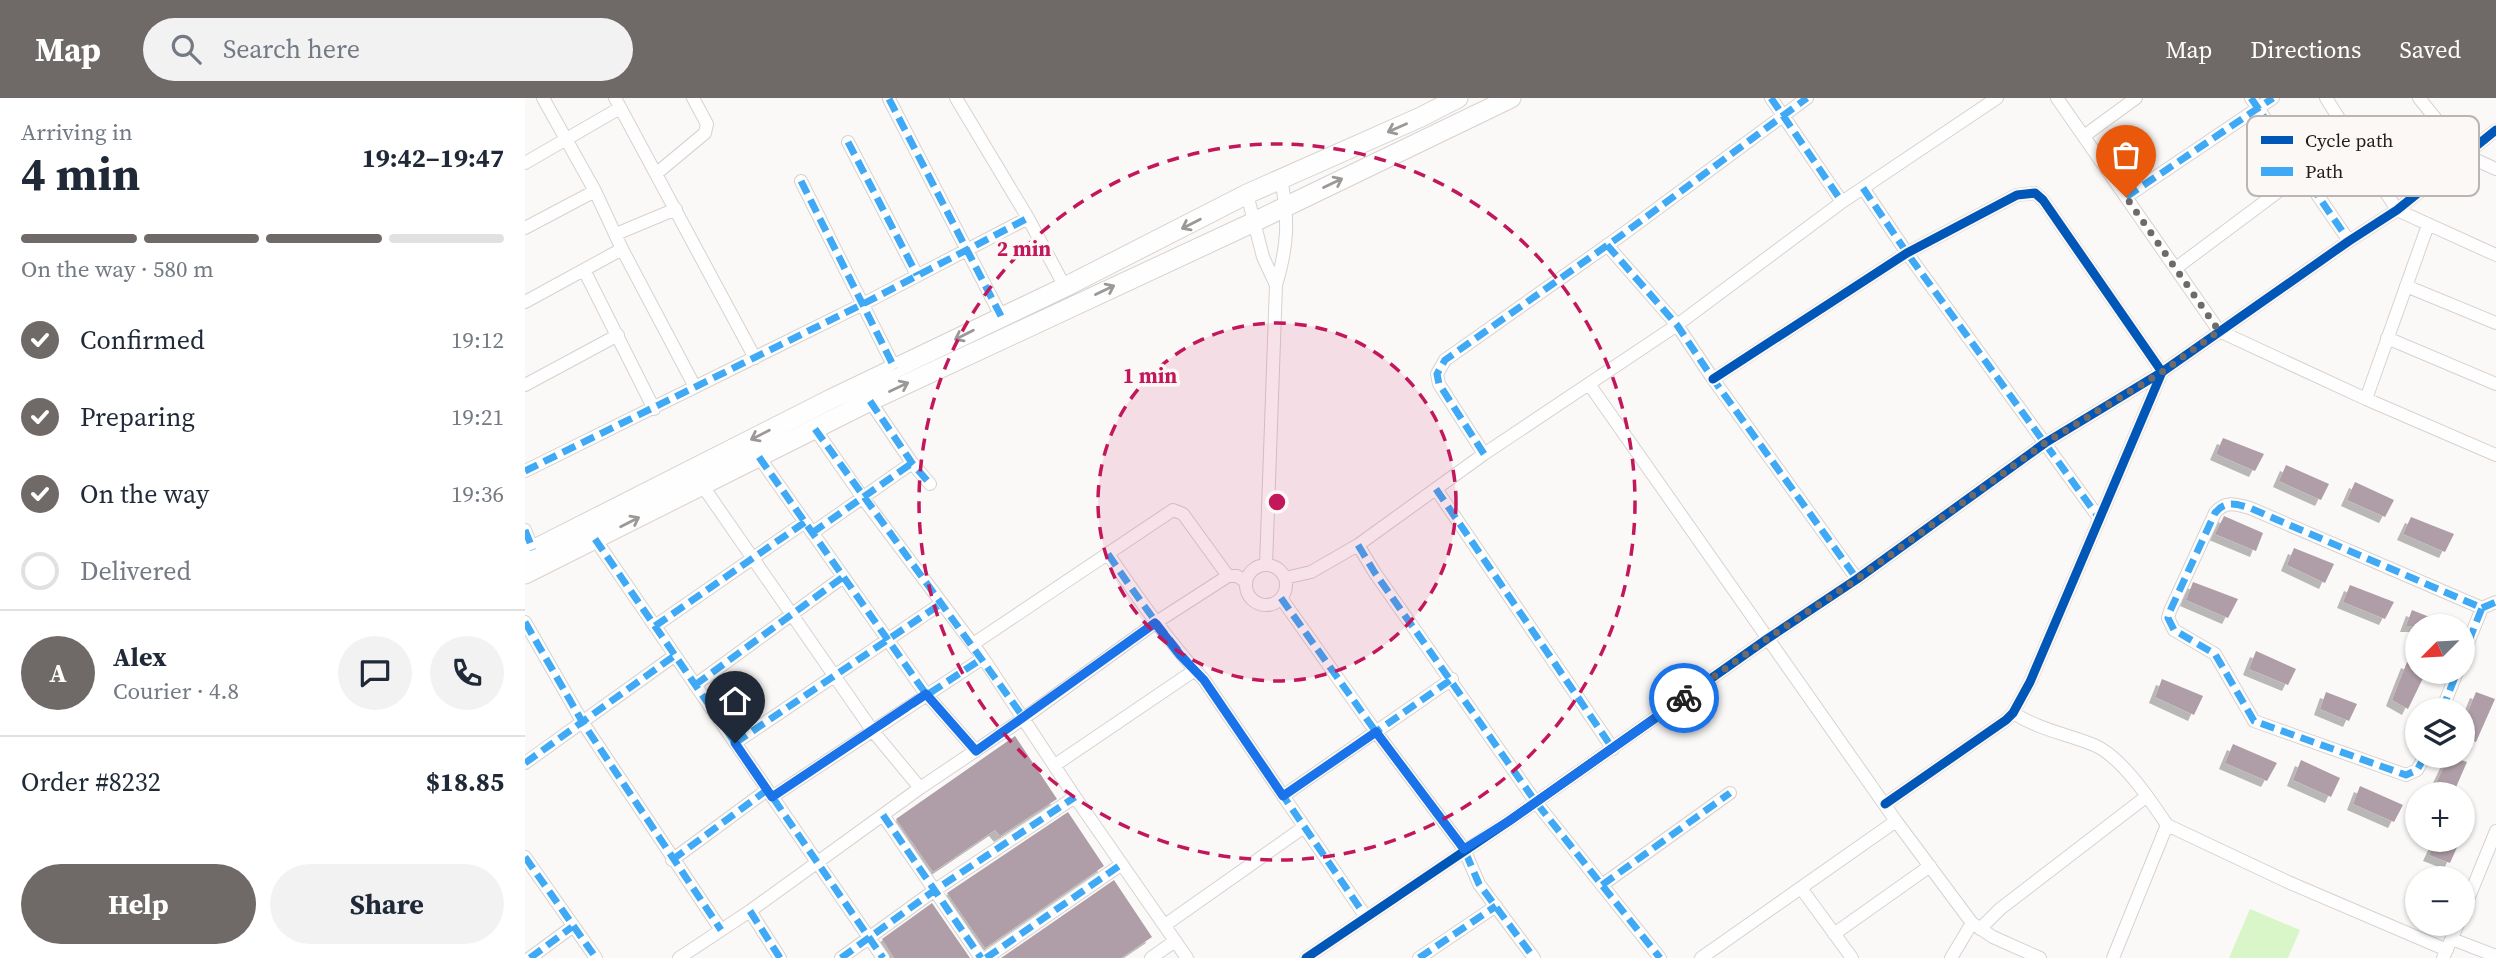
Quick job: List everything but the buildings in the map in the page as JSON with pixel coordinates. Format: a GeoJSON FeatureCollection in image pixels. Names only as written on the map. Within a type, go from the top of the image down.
{"type":"FeatureCollection","features":[{"type":"Feature","properties":{"kind":"main road"},"geometry":{"type":"LineString","coordinates":[[529,552],[1247,194],[1458,98]]}},
{"type":"Feature","properties":{"kind":"main road"},"geometry":{"type":"LineString","coordinates":[[525,574],[870,401],[1254,222],[1511,98]]}},
{"type":"Feature","properties":{"kind":"street"},"geometry":{"type":"LineString","coordinates":[[543,98],[595,191],[622,249],[695,387]]}},
{"type":"Feature","properties":{"kind":"street"},"geometry":{"type":"LineString","coordinates":[[657,173],[705,133],[707,124],[693,98]]}},
{"type":"Feature","properties":{"kind":"street"},"geometry":{"type":"LineString","coordinates":[[956,98],[1028,218],[1065,287]]}},
{"type":"Feature","properties":{"kind":"street"},"geometry":{"type":"LineString","coordinates":[[1770,98],[1842,202]]}},
{"type":"Feature","properties":{"kind":"street"},"geometry":{"type":"LineString","coordinates":[[1484,454],[1439,384],[1439,366],[1807,98]]}},
{"type":"Feature","properties":{"kind":"street"},"geometry":{"type":"LineString","coordinates":[[1285,578],[1311,572],[1358,545],[1484,454],[1677,324],[1842,202],[1997,98]]}},
{"type":"Feature","properties":{"kind":"street"},"geometry":{"type":"LineString","coordinates":[[2057,98],[2219,331],[2496,455]]}},
{"type":"Feature","properties":{"kind":"street"},"geometry":{"type":"LineString","coordinates":[[2084,136],[2136,98]]}},
{"type":"Feature","properties":{"kind":"street"},"geometry":{"type":"LineString","coordinates":[[2126,197],[2254,103],[2273,98]]}},
{"type":"Feature","properties":{"kind":"street"},"geometry":{"type":"LineString","coordinates":[[2326,98],[2338,116]]}},
{"type":"Feature","properties":{"kind":"street"},"geometry":{"type":"LineString","coordinates":[[2419,98],[2434,116]]}},
{"type":"Feature","properties":{"kind":"street"},"geometry":{"type":"LineString","coordinates":[[889,99],[1001,316]]}},
{"type":"Feature","properties":{"kind":"street"},"geometry":{"type":"LineString","coordinates":[[525,163],[567,139],[618,103],[755,358]]}},
{"type":"Feature","properties":{"kind":"street"},"geometry":{"type":"LineString","coordinates":[[2479,144],[2496,130]]}},
{"type":"Feature","properties":{"kind":"street"},"geometry":{"type":"LineString","coordinates":[[848,142],[917,275]]}},
{"type":"Feature","properties":{"kind":"street"},"geometry":{"type":"LineString","coordinates":[[2479,161],[2496,169]]}},
{"type":"Feature","properties":{"kind":"street"},"geometry":{"type":"LineString","coordinates":[[1266,565],[1276,285],[1285,255],[1288,226],[1281,179]]}},
{"type":"Feature","properties":{"kind":"street"},"geometry":{"type":"LineString","coordinates":[[801,181],[894,369]]}},
{"type":"Feature","properties":{"kind":"street"},"geometry":{"type":"LineString","coordinates":[[1863,188],[2099,518]]}},
{"type":"Feature","properties":{"kind":"street"},"geometry":{"type":"LineString","coordinates":[[525,228],[595,191]]}},
{"type":"Feature","properties":{"kind":"street"},"geometry":{"type":"LineString","coordinates":[[1713,380],[1907,253],[2027,192],[2035,193],[2043,200],[2162,372]]}},
{"type":"Feature","properties":{"kind":"street"},"geometry":{"type":"LineString","coordinates":[[1247,194],[1263,257],[1276,285]]}},
{"type":"Feature","properties":{"kind":"street"},"geometry":{"type":"LineString","coordinates":[[2176,268],[2271,196]]}},
{"type":"Feature","properties":{"kind":"street"},"geometry":{"type":"LineString","coordinates":[[2318,196],[2349,241]]}},
{"type":"Feature","properties":{"kind":"street"},"geometry":{"type":"LineString","coordinates":[[2388,196],[2397,210],[2496,255]]}},
{"type":"Feature","properties":{"kind":"street"},"geometry":{"type":"LineString","coordinates":[[1306,958],[1857,579],[2045,443],[2162,372],[2414,196]]}},
{"type":"Feature","properties":{"kind":"street"},"geometry":{"type":"LineString","coordinates":[[616,234],[676,209]]}},
{"type":"Feature","properties":{"kind":"street"},"geometry":{"type":"LineString","coordinates":[[525,471],[861,305],[1028,218]]}},
{"type":"Feature","properties":{"kind":"street"},"geometry":{"type":"LineString","coordinates":[[2366,399],[2428,225]]}},
{"type":"Feature","properties":{"kind":"street"},"geometry":{"type":"LineString","coordinates":[[1607,245],[1677,324],[1713,380],[1857,579]]}},
{"type":"Feature","properties":{"kind":"street"},"geometry":{"type":"LineString","coordinates":[[525,302],[622,249]]}},
{"type":"Feature","properties":{"kind":"street"},"geometry":{"type":"LineString","coordinates":[[584,270],[654,409]]}},
{"type":"Feature","properties":{"kind":"street"},"geometry":{"type":"LineString","coordinates":[[2406,286],[2496,323]]}},
{"type":"Feature","properties":{"kind":"street"},"geometry":{"type":"LineString","coordinates":[[525,385],[618,335]]}},
{"type":"Feature","properties":{"kind":"street"},"geometry":{"type":"LineString","coordinates":[[2387,338],[2496,384]]}},
{"type":"Feature","properties":{"kind":"street"},"geometry":{"type":"LineString","coordinates":[[1885,804],[2013,713],[2030,682],[2162,372]]}},
{"type":"Feature","properties":{"kind":"street"},"geometry":{"type":"LineString","coordinates":[[1590,384],[1896,821],[1976,926],[1993,937],[2040,958]]}},
{"type":"Feature","properties":{"kind":"street"},"geometry":{"type":"LineString","coordinates":[[870,401],[912,463],[930,484]]}},
{"type":"Feature","properties":{"kind":"street"},"geometry":{"type":"LineString","coordinates":[[815,429],[863,498],[983,658],[1187,958]]}},
{"type":"Feature","properties":{"kind":"street"},"geometry":{"type":"LineString","coordinates":[[759,457],[926,694],[976,751]]}},
{"type":"Feature","properties":{"kind":"street"},"geometry":{"type":"LineString","coordinates":[[655,626],[753,558],[863,498],[912,463]]}},
{"type":"Feature","properties":{"kind":"street"},"geometry":{"type":"LineString","coordinates":[[702,485],[872,730],[920,788]]}},
{"type":"Feature","properties":{"kind":"street"},"geometry":{"type":"LineString","coordinates":[[1436,489],[1613,749]]}},
{"type":"Feature","properties":{"kind":"street"},"geometry":{"type":"LineString","coordinates":[[2418,768],[2406,775],[2254,721],[2215,654],[2174,630],[2168,618],[2170,611],[2215,513],[2222,505],[2232,503],[2250,508],[2481,608],[2496,602]]}},
{"type":"Feature","properties":{"kind":"street"},"geometry":{"type":"LineString","coordinates":[[973,644],[1168,511],[1179,511],[1228,576]]}},
{"type":"Feature","properties":{"kind":"street"},"geometry":{"type":"LineString","coordinates":[[525,530],[529,552]]}},
{"type":"Feature","properties":{"kind":"street"},"geometry":{"type":"LineString","coordinates":[[595,539],[883,958]]}},
{"type":"Feature","properties":{"kind":"street"},"geometry":{"type":"LineString","coordinates":[[1358,545],[1535,801],[1660,958]]}},
{"type":"Feature","properties":{"kind":"street"},"geometry":{"type":"LineString","coordinates":[[1108,554],[1155,623],[1204,680],[1366,917]]}},
{"type":"Feature","properties":{"kind":"street"},"geometry":{"type":"LineString","coordinates":[[1266,565],[1280,571],[1285,578],[1286,588],[1282,598],[1273,604],[1263,605],[1254,600],[1248,592],[1250,573],[1257,567],[1266,565]]}},
{"type":"Feature","properties":{"kind":"street"},"geometry":{"type":"LineString","coordinates":[[679,958],[750,911],[1155,623],[1228,576],[1237,576],[1247,582]]}},
{"type":"Feature","properties":{"kind":"street"},"geometry":{"type":"LineString","coordinates":[[695,685],[843,577]]}},
{"type":"Feature","properties":{"kind":"street"},"geometry":{"type":"LineString","coordinates":[[1282,598],[1376,732],[1464,849],[1479,884],[1534,958]]}},
{"type":"Feature","properties":{"kind":"street"},"geometry":{"type":"LineString","coordinates":[[735,743],[942,603]]}},
{"type":"Feature","properties":{"kind":"street"},"geometry":{"type":"LineString","coordinates":[[2475,624],[2481,608]]}},
{"type":"Feature","properties":{"kind":"street"},"geometry":{"type":"LineString","coordinates":[[525,622],[583,723],[721,930]]}},
{"type":"Feature","properties":{"kind":"street"},"geometry":{"type":"LineString","coordinates":[[525,764],[674,656]]}},
{"type":"Feature","properties":{"kind":"street"},"geometry":{"type":"LineString","coordinates":[[672,860],[983,658]]}},
{"type":"Feature","properties":{"kind":"street"},"geometry":{"type":"LineString","coordinates":[[1055,765],[1195,670]]}},
{"type":"Feature","properties":{"kind":"street"},"geometry":{"type":"LineString","coordinates":[[1283,796],[1452,679]]}},
{"type":"Feature","properties":{"kind":"street"},"geometry":{"type":"LineString","coordinates":[[2013,713],[2043,729],[2097,746],[2121,765],[2167,825],[2288,882],[2448,949],[2496,956]]}},
{"type":"Feature","properties":{"kind":"street"},"geometry":{"type":"LineString","coordinates":[[1602,885],[1730,793]]}},
{"type":"Feature","properties":{"kind":"street"},"geometry":{"type":"LineString","coordinates":[[1951,958],[1976,926],[2147,796]]}},
{"type":"Feature","properties":{"kind":"street"},"geometry":{"type":"LineString","coordinates":[[841,958],[935,890],[1075,797]]}},
{"type":"Feature","properties":{"kind":"street"},"geometry":{"type":"LineString","coordinates":[[883,815],[983,958],[1122,864]]}},
{"type":"Feature","properties":{"kind":"street"},"geometry":{"type":"LineString","coordinates":[[1701,958],[1896,821]]}},
{"type":"Feature","properties":{"kind":"street"},"geometry":{"type":"LineString","coordinates":[[2113,958],[2167,825]]}},
{"type":"Feature","properties":{"kind":"street"},"geometry":{"type":"LineString","coordinates":[[1165,925],[1304,827]]}},
{"type":"Feature","properties":{"kind":"street"},"geometry":{"type":"LineString","coordinates":[[2475,882],[2496,831]]}},
{"type":"Feature","properties":{"kind":"street"},"geometry":{"type":"LineString","coordinates":[[525,857],[596,958]]}},
{"type":"Feature","properties":{"kind":"street"},"geometry":{"type":"LineString","coordinates":[[1834,934],[1930,866]]}},
{"type":"Feature","properties":{"kind":"street"},"geometry":{"type":"LineString","coordinates":[[1801,888],[1852,958]]}},
{"type":"Feature","properties":{"kind":"street"},"geometry":{"type":"LineString","coordinates":[[1419,958],[1496,906]]}},
{"type":"Feature","properties":{"kind":"street"},"geometry":{"type":"LineString","coordinates":[[750,911],[780,958]]}},
{"type":"Feature","properties":{"kind":"street"},"geometry":{"type":"LineString","coordinates":[[530,958],[572,927]]}},
{"type":"Feature","properties":{"kind":"street"},"geometry":{"type":"LineString","coordinates":[[1151,958],[1175,941]]}},
{"type":"Feature","properties":{"kind":"green space"},"geometry":{"type":"Polygon","coordinates":[[[2250,909],[2300,930],[2288,958],[2229,958],[2250,909]]]}},
{"type":"Feature","properties":{"kind":"marked path"},"geometry":{"type":"LineString","coordinates":[[1771,98],[1842,202]]}},
{"type":"Feature","properties":{"kind":"marked path"},"geometry":{"type":"LineString","coordinates":[[1484,454],[1439,384],[1437,374],[1445,360],[1619,237],[1807,98]]}},
{"type":"Feature","properties":{"kind":"marked path"},"geometry":{"type":"LineString","coordinates":[[2251,98],[2263,116]]}},
{"type":"Feature","properties":{"kind":"marked path"},"geometry":{"type":"LineString","coordinates":[[2126,197],[2273,98]]}},
{"type":"Feature","properties":{"kind":"marked path"},"geometry":{"type":"LineString","coordinates":[[889,99],[1001,316]]}},
{"type":"Feature","properties":{"kind":"marked path"},"geometry":{"type":"LineString","coordinates":[[848,142],[917,275]]}},
{"type":"Feature","properties":{"kind":"marked path"},"geometry":{"type":"LineString","coordinates":[[801,181],[895,369]]}},
{"type":"Feature","properties":{"kind":"marked path"},"geometry":{"type":"LineString","coordinates":[[1863,188],[2099,518]]}},
{"type":"Feature","properties":{"kind":"marked path"},"geometry":{"type":"LineString","coordinates":[[2318,196],[2349,241]]}},
{"type":"Feature","properties":{"kind":"marked path"},"geometry":{"type":"LineString","coordinates":[[525,471],[861,305],[1028,218]]}},
{"type":"Feature","properties":{"kind":"marked path"},"geometry":{"type":"LineString","coordinates":[[1607,245],[1677,325],[1857,579]]}},
{"type":"Feature","properties":{"kind":"marked path"},"geometry":{"type":"LineString","coordinates":[[870,401],[912,463],[930,484]]}},
{"type":"Feature","properties":{"kind":"marked path"},"geometry":{"type":"LineString","coordinates":[[815,429],[1024,718]]}},
{"type":"Feature","properties":{"kind":"marked path"},"geometry":{"type":"LineString","coordinates":[[759,457],[926,694],[976,751]]}},
{"type":"Feature","properties":{"kind":"marked path"},"geometry":{"type":"LineString","coordinates":[[812,533],[912,463]]}},
{"type":"Feature","properties":{"kind":"marked path"},"geometry":{"type":"LineString","coordinates":[[1436,489],[1613,749]]}},
{"type":"Feature","properties":{"kind":"marked path"},"geometry":{"type":"LineString","coordinates":[[2418,768],[2406,775],[2254,721],[2215,654],[2174,630],[2168,618],[2170,611],[2215,513],[2223,506],[2235,504],[2250,508],[2482,608],[2475,626]]}},
{"type":"Feature","properties":{"kind":"marked path"},"geometry":{"type":"LineString","coordinates":[[655,626],[805,522]]}},
{"type":"Feature","properties":{"kind":"marked path"},"geometry":{"type":"LineString","coordinates":[[525,530],[533,550]]}},
{"type":"Feature","properties":{"kind":"marked path"},"geometry":{"type":"LineString","coordinates":[[595,539],[883,958]]}},
{"type":"Feature","properties":{"kind":"marked path"},"geometry":{"type":"LineString","coordinates":[[1358,545],[1535,801],[1660,958]]}},
{"type":"Feature","properties":{"kind":"marked path"},"geometry":{"type":"LineString","coordinates":[[1108,554],[1166,635],[1204,680],[1366,917]]}},
{"type":"Feature","properties":{"kind":"marked path"},"geometry":{"type":"LineString","coordinates":[[695,685],[843,577]]}},
{"type":"Feature","properties":{"kind":"marked path"},"geometry":{"type":"LineString","coordinates":[[1281,598],[1376,732],[1464,849],[1479,884],[1534,958]]}},
{"type":"Feature","properties":{"kind":"marked path"},"geometry":{"type":"LineString","coordinates":[[2482,608],[2496,602]]}},
{"type":"Feature","properties":{"kind":"marked path"},"geometry":{"type":"LineString","coordinates":[[735,743],[942,603]]}},
{"type":"Feature","properties":{"kind":"marked path"},"geometry":{"type":"LineString","coordinates":[[525,622],[583,723],[721,930]]}},
{"type":"Feature","properties":{"kind":"marked path"},"geometry":{"type":"LineString","coordinates":[[525,763],[674,656]]}},
{"type":"Feature","properties":{"kind":"marked path"},"geometry":{"type":"LineString","coordinates":[[772,797],[983,658]]}},
{"type":"Feature","properties":{"kind":"marked path"},"geometry":{"type":"LineString","coordinates":[[1283,796],[1452,679]]}},
{"type":"Feature","properties":{"kind":"marked path"},"geometry":{"type":"LineString","coordinates":[[2447,698],[2452,684]]}},
{"type":"Feature","properties":{"kind":"marked path"},"geometry":{"type":"LineString","coordinates":[[672,860],[767,790]]}},
{"type":"Feature","properties":{"kind":"marked path"},"geometry":{"type":"LineString","coordinates":[[1602,885],[1730,793]]}},
{"type":"Feature","properties":{"kind":"marked path"},"geometry":{"type":"LineString","coordinates":[[841,958],[935,890],[1075,797]]}},
{"type":"Feature","properties":{"kind":"marked path"},"geometry":{"type":"LineString","coordinates":[[883,815],[981,958]]}},
{"type":"Feature","properties":{"kind":"marked path"},"geometry":{"type":"LineString","coordinates":[[525,857],[596,958]]}},
{"type":"Feature","properties":{"kind":"marked path"},"geometry":{"type":"LineString","coordinates":[[986,958],[1122,864]]}},
{"type":"Feature","properties":{"kind":"marked path"},"geometry":{"type":"LineString","coordinates":[[1419,958],[1496,906]]}},
{"type":"Feature","properties":{"kind":"marked path"},"geometry":{"type":"LineString","coordinates":[[750,911],[780,958]]}},
{"type":"Feature","properties":{"kind":"marked path"},"geometry":{"type":"LineString","coordinates":[[530,958],[572,927]]}},
{"type":"Feature","properties":{"kind":"cycle path"},"geometry":{"type":"LineString","coordinates":[[2479,144],[2496,130]]}},
{"type":"Feature","properties":{"kind":"cycle path"},"geometry":{"type":"LineString","coordinates":[[1306,958],[1509,821],[1767,639],[1857,579],[2045,443],[2162,372],[2043,200],[2035,193],[2017,195],[1907,253],[1713,379]]}},
{"type":"Feature","properties":{"kind":"cycle path"},"geometry":{"type":"LineString","coordinates":[[1885,804],[2013,713],[2030,682],[2162,372],[2414,196]]}},
{"type":"Feature","properties":{"kind":"way so far"},"geometry":{"type":"LineString","coordinates":[[1684,698],[1857,579],[2045,443],[2162,372],[2219,331],[2126,197]]}},
{"type":"Feature","properties":{"kind":"route"},"geometry":{"type":"LineString","coordinates":[[735,743],[772,797],[926,694],[976,751],[1155,623],[1204,680],[1283,796],[1376,732],[1464,849],[1509,821],[1684,698]]}}]}
